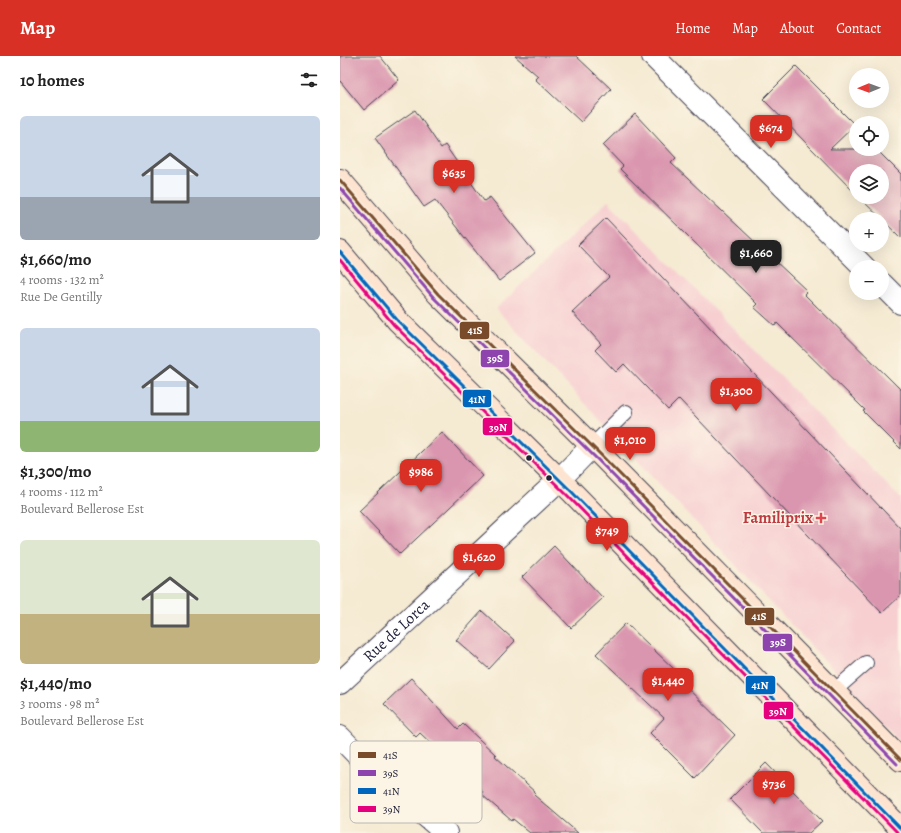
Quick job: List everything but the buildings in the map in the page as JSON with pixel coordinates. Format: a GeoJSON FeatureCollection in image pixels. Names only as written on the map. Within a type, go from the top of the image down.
{"type":"FeatureCollection","features":[{"type":"Feature","properties":{"kind":"street"},"geometry":{"type":"LineString","coordinates":[[653,56],[857,260]]}},
{"type":"Feature","properties":{"kind":"street"},"geometry":{"type":"LineString","coordinates":[[340,180],[438,294],[592,446],[901,760]]}},
{"type":"Feature","properties":{"kind":"street"},"geometry":{"type":"LineString","coordinates":[[340,252],[398,321],[560,479],[901,829]]}},
{"type":"Feature","properties":{"kind":"street"},"geometry":{"type":"LineString","coordinates":[[889,291],[901,303]]}},
{"type":"Feature","properties":{"kind":"street","name":"Rue de Lorca"},"geometry":{"type":"LineString","coordinates":[[340,683],[560,479],[592,446]]}},
{"type":"Feature","properties":{"kind":"street"},"geometry":{"type":"LineString","coordinates":[[340,737],[350,747]]}},
{"type":"Feature","properties":{"kind":"street"},"geometry":{"type":"LineString","coordinates":[[434,823],[446,833]]}},
{"type":"Feature","properties":{"kind":"lane"},"geometry":{"type":"LineString","coordinates":[[592,446],[626,412]]}},
{"type":"Feature","properties":{"kind":"lane"},"geometry":{"type":"LineString","coordinates":[[834,691],[866,663]]}},
{"type":"Feature","properties":{"kind":"shaded area"},"geometry":{"type":"Polygon","coordinates":[[[608,201],[901,499],[901,742],[496,309],[608,201]]]}},
{"type":"Feature","properties":{"kind":"transit line","name":"41S"},"geometry":{"type":"LineString","coordinates":[[340,180],[438,294],[601,455],[901,760]]}},
{"type":"Feature","properties":{"kind":"transit line","name":"39S"},"geometry":{"type":"LineString","coordinates":[[340,188],[434,298],[597,459],[897,764]]}},
{"type":"Feature","properties":{"kind":"transit line","name":"41N"},"geometry":{"type":"LineString","coordinates":[[340,252],[398,321],[571,491],[901,829]]}},
{"type":"Feature","properties":{"kind":"transit line","name":"39N"},"geometry":{"type":"LineString","coordinates":[[340,260],[394,325],[567,495],[897,832]]}},
{"type":"Feature","properties":{"kind":"place","name":"Familiprix"},"geometry":{"type":"Point","coordinates":[821,518]}}]}
